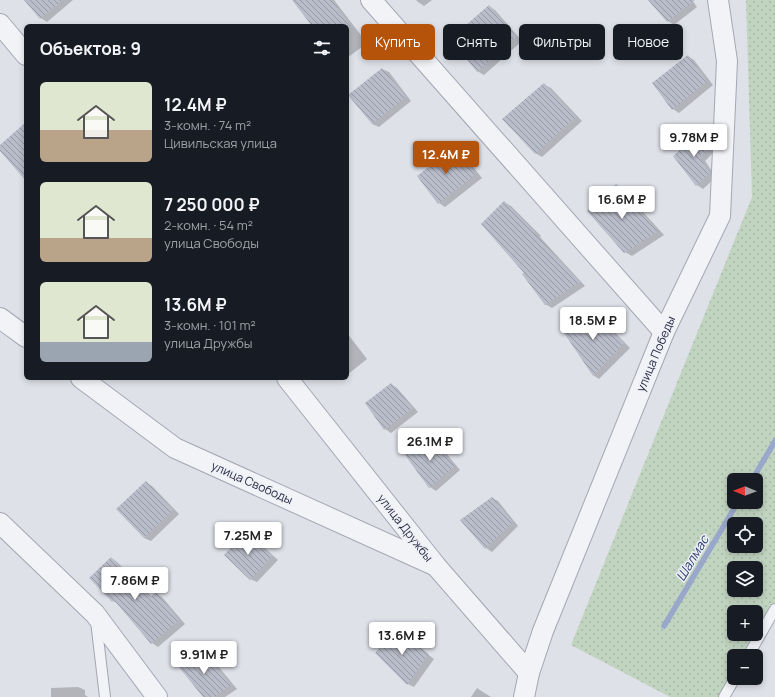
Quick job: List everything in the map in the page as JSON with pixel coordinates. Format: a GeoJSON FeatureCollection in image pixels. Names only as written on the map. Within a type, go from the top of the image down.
{"type":"FeatureCollection","features":[{"type":"Feature","properties":{"kind":"street"},"geometry":{"type":"LineString","coordinates":[[371,0],[664,332]]}},
{"type":"Feature","properties":{"kind":"street","name":"улица Победы"},"geometry":{"type":"LineString","coordinates":[[524,697],[529,673],[543,631],[664,332],[720,216],[727,61],[718,0]]}},
{"type":"Feature","properties":{"kind":"street"},"geometry":{"type":"LineString","coordinates":[[0,24],[24,53]]}},
{"type":"Feature","properties":{"kind":"street"},"geometry":{"type":"LineString","coordinates":[[0,318],[24,336]]}},
{"type":"Feature","properties":{"kind":"street","name":"улица Свободы"},"geometry":{"type":"LineString","coordinates":[[84,380],[175,448],[436,566]]}},
{"type":"Feature","properties":{"kind":"street","name":"улица Дружбы"},"geometry":{"type":"LineString","coordinates":[[288,380],[436,566],[529,673]]}},
{"type":"Feature","properties":{"kind":"street"},"geometry":{"type":"LineString","coordinates":[[0,523],[95,614],[157,697]]}},
{"type":"Feature","properties":{"kind":"lane"},"geometry":{"type":"LineString","coordinates":[[752,649],[775,609]]}},
{"type":"Feature","properties":{"kind":"lane"},"geometry":{"type":"LineString","coordinates":[[95,614],[104,697]]}},
{"type":"Feature","properties":{"kind":"lane"},"geometry":{"type":"LineString","coordinates":[[724,697],[731,685]]}},
{"type":"Feature","properties":{"kind":"green space"},"geometry":{"type":"Polygon","coordinates":[[[746,0],[775,0],[775,609],[763,630],[763,605],[727,605],[727,641],[757,641],[752,649],[727,649],[727,685],[730,685],[724,697],[670,697],[571,645],[752,197],[746,0]]]}},
{"type":"Feature","properties":{"kind":"building"},"geometry":{"type":"Polygon","coordinates":[[[24,0],[63,0],[40,19],[24,0]]]}},
{"type":"Feature","properties":{"kind":"building"},"geometry":{"type":"Polygon","coordinates":[[[292,0],[332,0],[351,26],[349,26],[349,24],[310,24],[292,0]]]}},
{"type":"Feature","properties":{"kind":"building"},"geometry":{"type":"Polygon","coordinates":[[[648,0],[695,0],[667,22],[648,0]]]}},
{"type":"Feature","properties":{"kind":"building"},"geometry":{"type":"Polygon","coordinates":[[[489,5],[505,24],[467,24],[489,5]]]}},
{"type":"Feature","properties":{"kind":"building"},"geometry":{"type":"Polygon","coordinates":[[[511,31],[516,37],[511,41],[511,31]]]}},
{"type":"Feature","properties":{"kind":"building"},"geometry":{"type":"Polygon","coordinates":[[[688,55],[707,81],[672,110],[652,83],[688,55]]]}},
{"type":"Feature","properties":{"kind":"building"},"geometry":{"type":"Polygon","coordinates":[[[467,60],[490,60],[477,72],[467,60]]]}},
{"type":"Feature","properties":{"kind":"building"},"geometry":{"type":"Polygon","coordinates":[[[382,68],[406,97],[372,124],[349,96],[349,94],[382,68]]]}},
{"type":"Feature","properties":{"kind":"building"},"geometry":{"type":"Polygon","coordinates":[[[544,83],[576,117],[535,154],[502,119],[544,83]]]}},
{"type":"Feature","properties":{"kind":"building"},"geometry":{"type":"Polygon","coordinates":[[[24,124],[24,179],[0,151],[0,145],[24,124]]]}},
{"type":"Feature","properties":{"kind":"building"},"geometry":{"type":"Polygon","coordinates":[[[703,129],[711,146],[699,157],[710,173],[696,186],[673,156],[703,129]]]}},
{"type":"Feature","properties":{"kind":"building"},"geometry":{"type":"Polygon","coordinates":[[[455,147],[476,174],[438,204],[417,176],[455,147]]]}},
{"type":"Feature","properties":{"kind":"building"},"geometry":{"type":"Polygon","coordinates":[[[616,184],[658,231],[624,253],[587,211],[616,184]]]}},
{"type":"Feature","properties":{"kind":"building"},"geometry":{"type":"Polygon","coordinates":[[[504,201],[535,232],[534,233],[580,282],[545,305],[522,274],[524,273],[481,224],[504,201]]]}},
{"type":"Feature","properties":{"kind":"building"},"geometry":{"type":"Polygon","coordinates":[[[591,310],[624,343],[593,376],[564,333],[591,310]]]}},
{"type":"Feature","properties":{"kind":"building"},"geometry":{"type":"Polygon","coordinates":[[[391,383],[413,408],[384,430],[365,403],[391,383]]]}},
{"type":"Feature","properties":{"kind":"building"},"geometry":{"type":"Polygon","coordinates":[[[429,436],[455,466],[429,488],[405,455],[429,436]]]}},
{"type":"Feature","properties":{"kind":"building"},"geometry":{"type":"Polygon","coordinates":[[[146,481],[173,510],[144,538],[116,509],[146,481]]]}},
{"type":"Feature","properties":{"kind":"building"},"geometry":{"type":"Polygon","coordinates":[[[492,497],[513,522],[485,549],[460,520],[492,497]]]}},
{"type":"Feature","properties":{"kind":"building"},"geometry":{"type":"Polygon","coordinates":[[[246,532],[272,556],[250,580],[224,555],[246,532]]]}},
{"type":"Feature","properties":{"kind":"building"},"geometry":{"type":"Polygon","coordinates":[[[111,557],[150,597],[156,592],[179,620],[151,644],[114,600],[112,602],[89,578],[111,557]]]}},
{"type":"Feature","properties":{"kind":"building"},"geometry":{"type":"Polygon","coordinates":[[[395,629],[429,654],[407,685],[375,653],[395,629]]]}},
{"type":"Feature","properties":{"kind":"building"},"geometry":{"type":"Polygon","coordinates":[[[201,648],[231,685],[214,697],[203,697],[178,666],[201,648]]]}},
{"type":"Feature","properties":{"kind":"waterway","name":"Шалмас"},"geometry":{"type":"LineString","coordinates":[[756,473],[775,441]]}},
{"type":"Feature","properties":{"kind":"waterway","name":"Шалмас"},"geometry":{"type":"LineString","coordinates":[[664,626],[734,509]]}}]}
